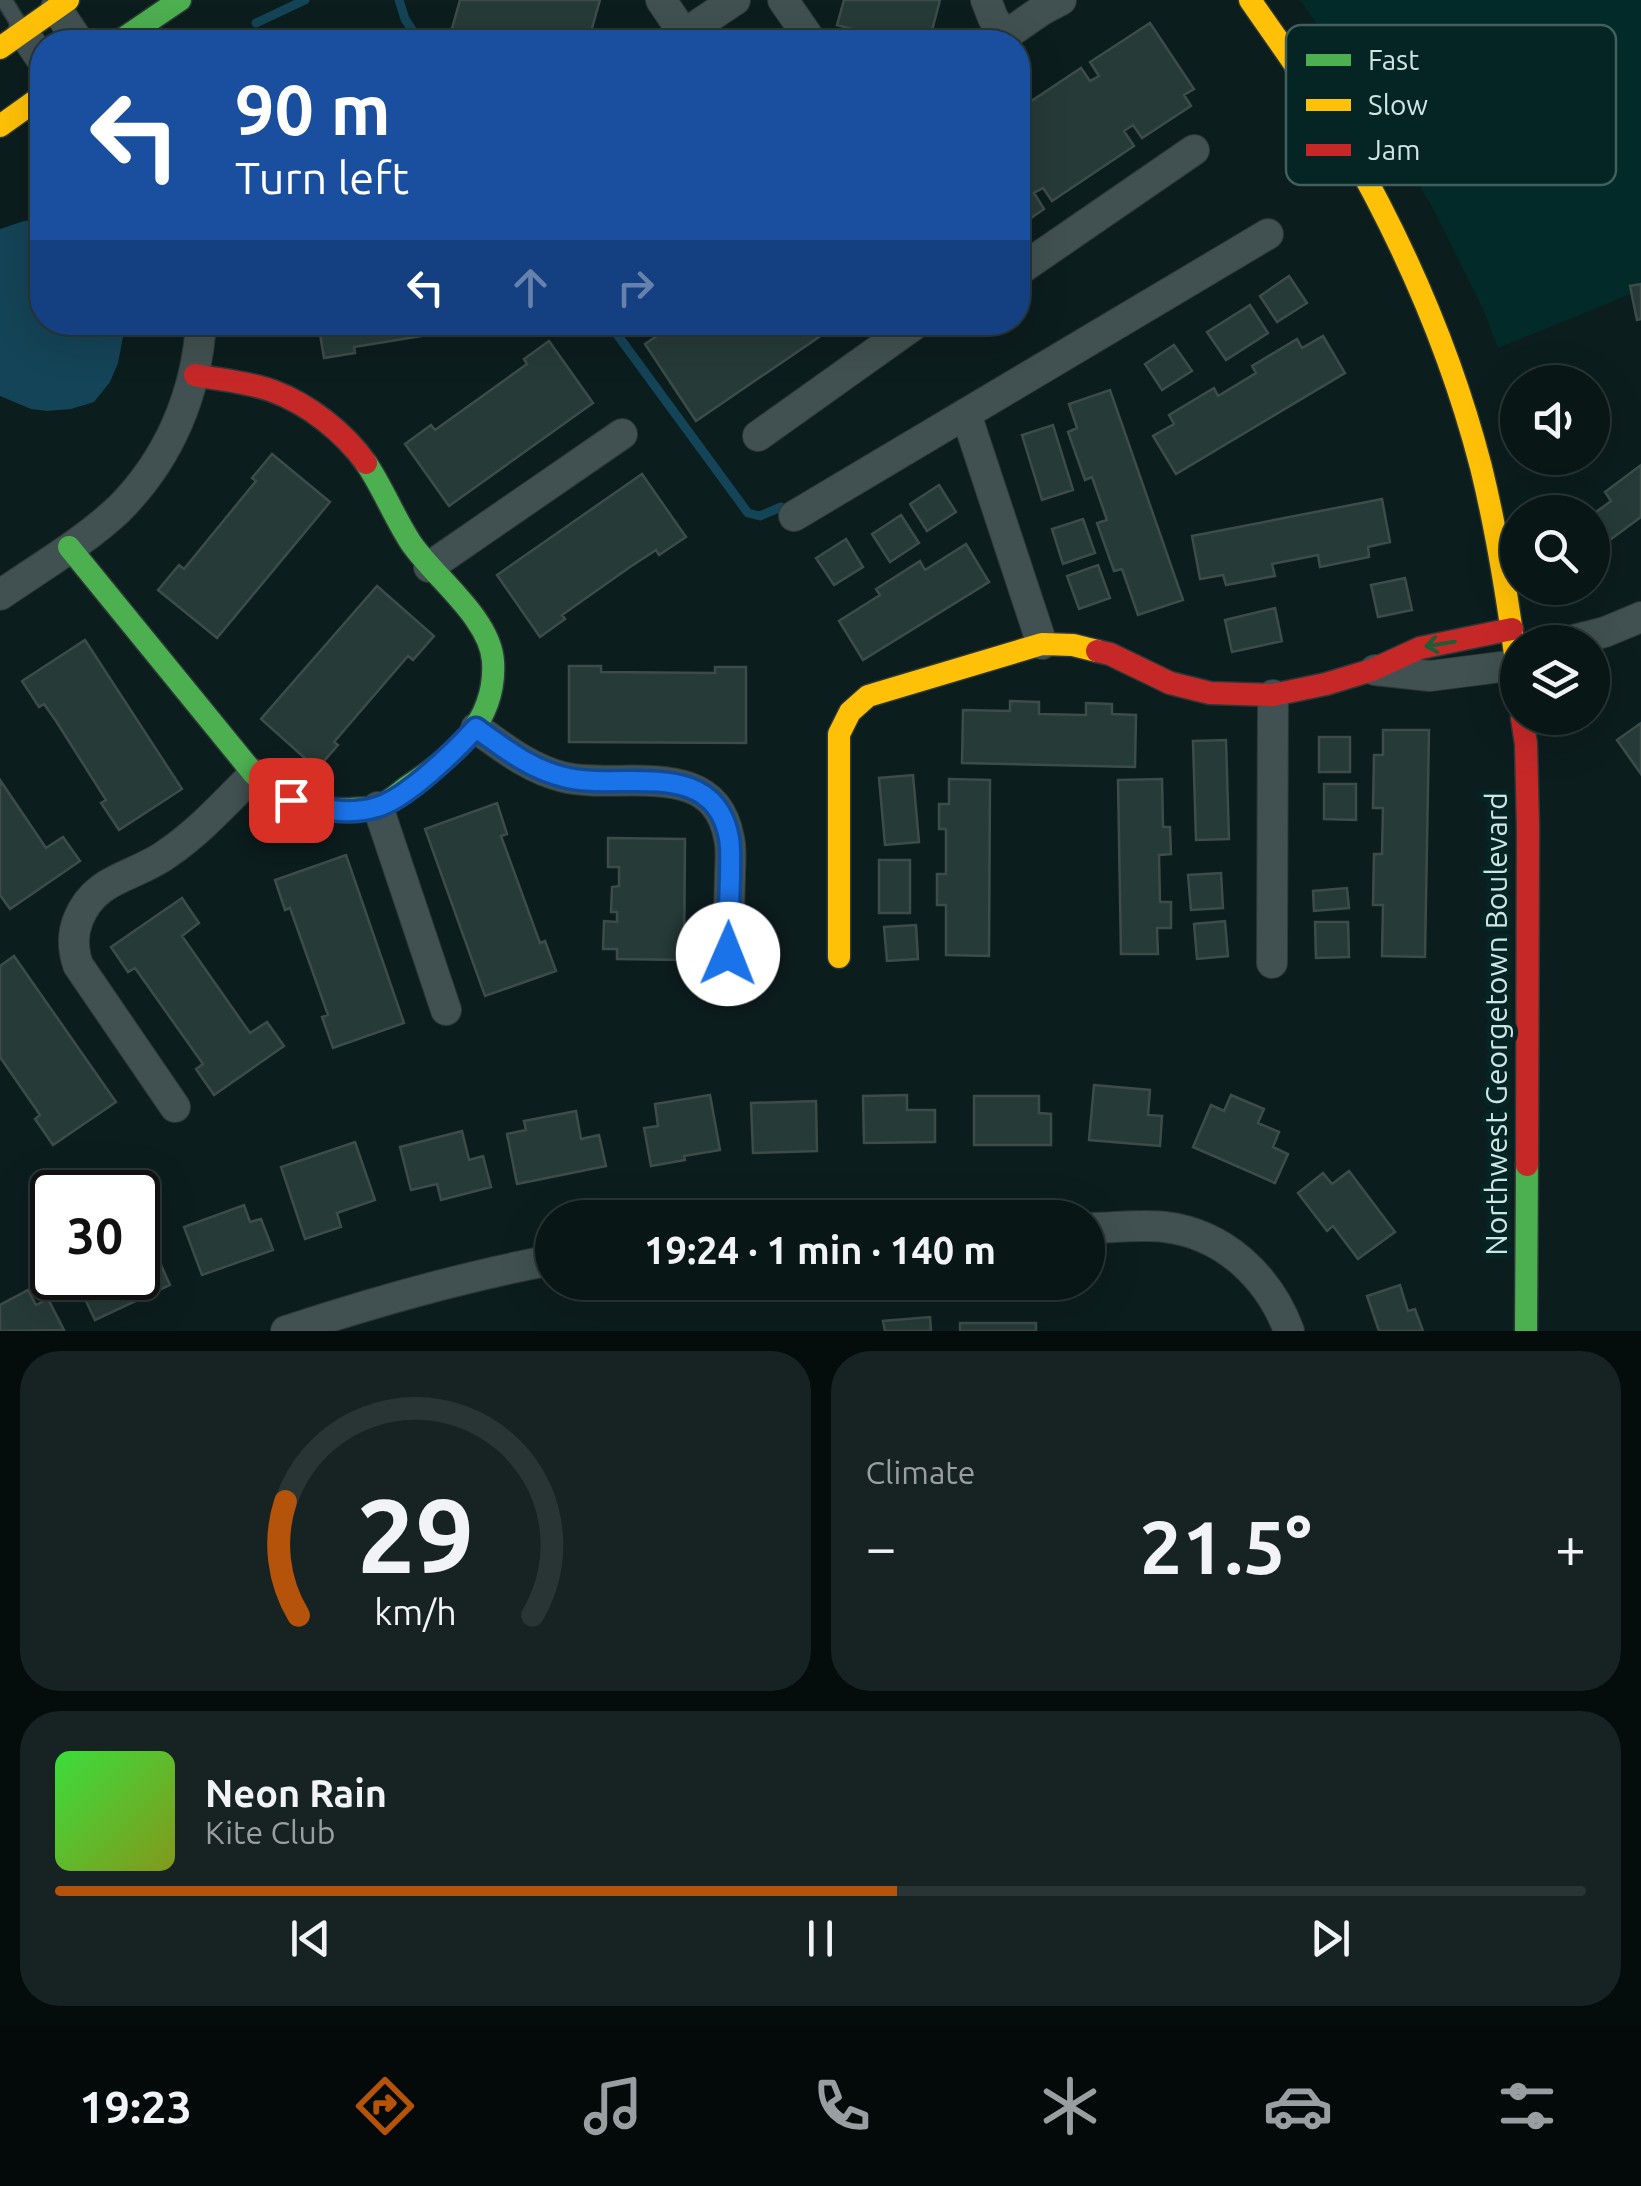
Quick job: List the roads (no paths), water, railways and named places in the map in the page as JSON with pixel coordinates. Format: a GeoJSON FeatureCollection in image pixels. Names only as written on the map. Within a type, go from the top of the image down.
{"type":"FeatureCollection","features":[{"type":"Feature","properties":{"kind":"street"},"geometry":{"type":"LineString","coordinates":[[136,30],[180,0]]}},
{"type":"Feature","properties":{"kind":"street"},"geometry":{"type":"LineString","coordinates":[[661,0],[674,30]]}},
{"type":"Feature","properties":{"kind":"street"},"geometry":{"type":"LineString","coordinates":[[690,30],[735,0]]}},
{"type":"Feature","properties":{"kind":"street"},"geometry":{"type":"LineString","coordinates":[[783,0],[804,30]]}},
{"type":"Feature","properties":{"kind":"street"},"geometry":{"type":"LineString","coordinates":[[986,0],[998,30]]}},
{"type":"Feature","properties":{"kind":"street"},"geometry":{"type":"LineString","coordinates":[[1250,0],[1286,51]]}},
{"type":"Feature","properties":{"kind":"street"},"geometry":{"type":"LineString","coordinates":[[12,40],[58,3],[73,30]]}},
{"type":"Feature","properties":{"kind":"street"},"geometry":{"type":"LineString","coordinates":[[1014,30],[1051,3]]}},
{"type":"Feature","properties":{"kind":"street"},"geometry":{"type":"LineString","coordinates":[[0,126],[30,105]]}},
{"type":"Feature","properties":{"kind":"street"},"geometry":{"type":"LineString","coordinates":[[1030,263],[1194,150]]}},
{"type":"Feature","properties":{"kind":"street"},"geometry":{"type":"LineString","coordinates":[[1368,185],[1455,380],[1481,466],[1510,625]]}},
{"type":"Feature","properties":{"kind":"street"},"geometry":{"type":"LineString","coordinates":[[794,516],[1268,234]]}},
{"type":"Feature","properties":{"kind":"street"},"geometry":{"type":"LineString","coordinates":[[0,595],[119,508],[148,475],[181,416],[195,375],[200,335]]}},
{"type":"Feature","properties":{"kind":"street"},"geometry":{"type":"LineString","coordinates":[[758,436],[900,335]]}},
{"type":"Feature","properties":{"kind":"street"},"geometry":{"type":"LineString","coordinates":[[69,547],[254,774],[281,795],[327,810],[378,807],[420,780],[476,728],[483,716],[494,670],[484,628],[429,566],[362,457],[336,429],[305,406],[270,390],[195,375]]}},
{"type":"Feature","properties":{"kind":"street"},"geometry":{"type":"LineString","coordinates":[[966,414],[1042,644]]}},
{"type":"Feature","properties":{"kind":"street"},"geometry":{"type":"LineString","coordinates":[[429,566],[622,434]]}},
{"type":"Feature","properties":{"kind":"street"},"geometry":{"type":"LineString","coordinates":[[1610,630],[1641,617]]}},
{"type":"Feature","properties":{"kind":"street"},"geometry":{"type":"LineString","coordinates":[[838,957],[840,734],[844,718],[868,696],[1042,644],[1073,645],[1110,654],[1170,683],[1210,693],[1273,695],[1372,670],[1430,676],[1500,659]]}},
{"type":"Feature","properties":{"kind":"street"},"geometry":{"type":"LineString","coordinates":[[1272,964],[1273,695]]}},
{"type":"Feature","properties":{"kind":"street"},"geometry":{"type":"LineString","coordinates":[[476,728],[521,760],[566,778],[668,780],[706,797],[729,835],[728,954]]}},
{"type":"Feature","properties":{"kind":"street","name":"Northwest Georgetown Boulevard"},"geometry":{"type":"LineString","coordinates":[[1525,735],[1528,827],[1526,1331]]}},
{"type":"Feature","properties":{"kind":"street"},"geometry":{"type":"LineString","coordinates":[[175,1107],[78,966],[74,950],[76,927],[94,894],[107,883],[168,854],[254,774]]}},
{"type":"Feature","properties":{"kind":"street"},"geometry":{"type":"LineString","coordinates":[[378,807],[446,1010]]}},
{"type":"Feature","properties":{"kind":"street"},"geometry":{"type":"LineString","coordinates":[[1105,1228],[1163,1227],[1193,1232],[1225,1248],[1257,1275],[1278,1304],[1289,1331]]}},
{"type":"Feature","properties":{"kind":"street"},"geometry":{"type":"LineString","coordinates":[[286,1331],[439,1284],[535,1264]]}},
{"type":"Feature","properties":{"kind":"lane"},"geometry":{"type":"LineString","coordinates":[[4,0],[12,40]]}},
{"type":"Feature","properties":{"kind":"water"},"geometry":{"type":"Polygon","coordinates":[[[30,220],[30,335],[123,335],[110,382],[94,402],[47,411],[0,396],[0,229],[30,220]]]}},
{"type":"Feature","properties":{"kind":"waterway"},"geometry":{"type":"LineString","coordinates":[[256,23],[305,0]]}},
{"type":"Feature","properties":{"kind":"waterway"},"geometry":{"type":"LineString","coordinates":[[399,0],[412,30]]}},
{"type":"Feature","properties":{"kind":"waterway"},"geometry":{"type":"LineString","coordinates":[[618,335],[748,513],[760,516],[781,507]]}}]}
